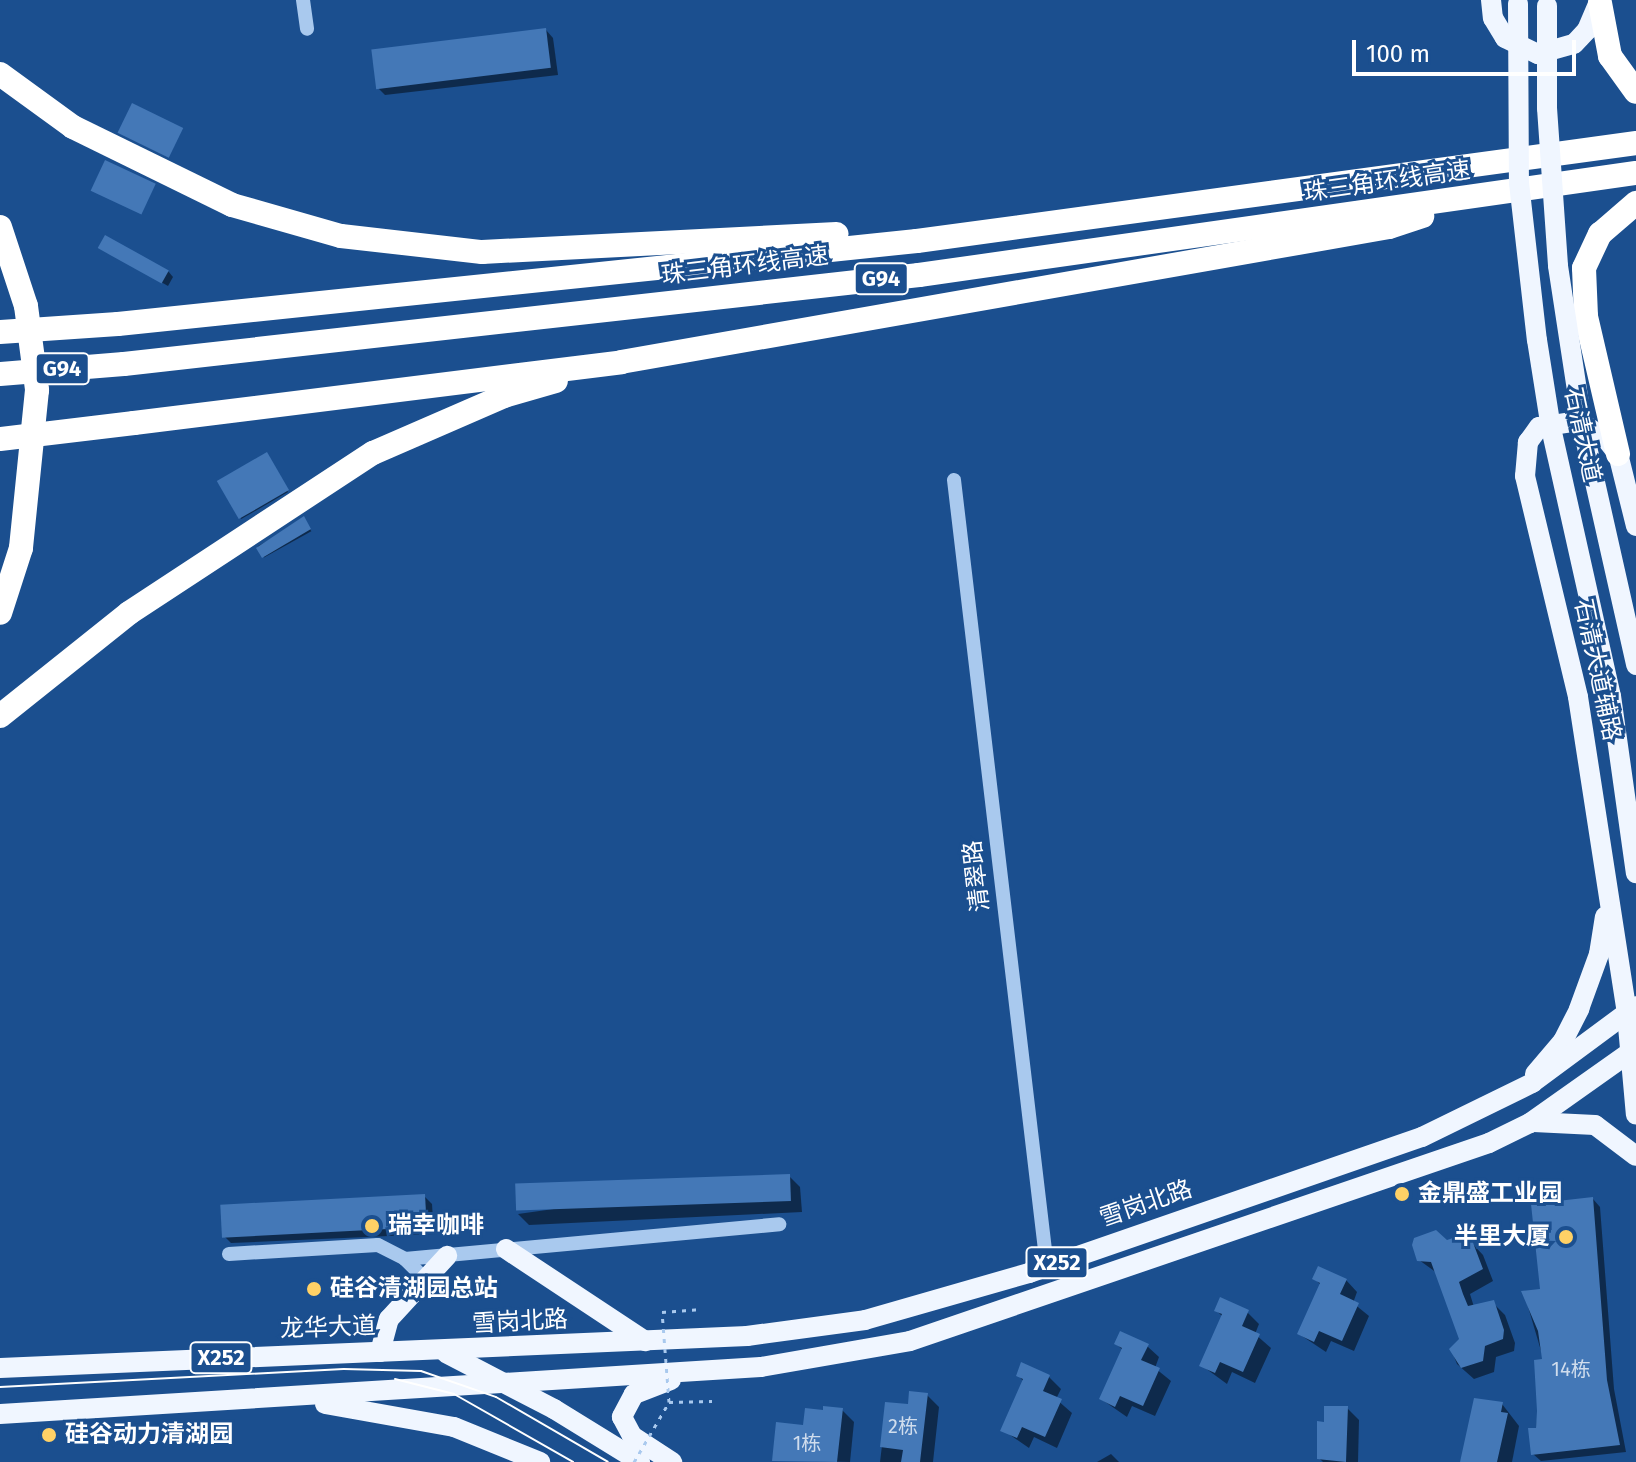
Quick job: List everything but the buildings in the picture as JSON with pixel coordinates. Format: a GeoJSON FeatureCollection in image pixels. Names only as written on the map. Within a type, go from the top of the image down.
{"type":"FeatureCollection","features":[{"type":"Feature","properties":{"kind":"highway"},"geometry":{"type":"LineString","coordinates":[[1600,2],[1610,56],[1636,92]]}},
{"type":"Feature","properties":{"kind":"highway"},"geometry":{"type":"LineString","coordinates":[[0,74],[73,127],[232,205],[301,227],[396,245],[482,252],[1083,220]]}},
{"type":"Feature","properties":{"kind":"highway","name":"珠三角环线高速"},"geometry":{"type":"LineString","coordinates":[[0,332],[118,324],[1083,220],[1636,143]]}},
{"type":"Feature","properties":{"kind":"highway","name":"珠三角环线高速"},"geometry":{"type":"LineString","coordinates":[[0,374],[124,364],[919,275],[1636,173]]}},
{"type":"Feature","properties":{"kind":"highway"},"geometry":{"type":"LineString","coordinates":[[0,439],[621,362],[1389,227],[1483,197]]}},
{"type":"Feature","properties":{"kind":"highway"},"geometry":{"type":"LineString","coordinates":[[1618,454],[1586,316],[1584,268],[1600,234],[1636,203]]}},
{"type":"Feature","properties":{"kind":"highway"},"geometry":{"type":"LineString","coordinates":[[0,227],[26,306],[37,390],[21,548],[0,613]]}},
{"type":"Feature","properties":{"kind":"highway"},"geometry":{"type":"LineString","coordinates":[[0,716],[129,613],[373,453],[504,396],[621,362]]}},
{"type":"Feature","properties":{"kind":"main road"},"geometry":{"type":"LineString","coordinates":[[1491,0],[1493,18],[1505,38],[1538,54],[1574,44],[1600,2]]}},
{"type":"Feature","properties":{"kind":"main road","name":"石清大道"},"geometry":{"type":"LineString","coordinates":[[1518,2],[1519,183],[1537,340],[1551,428],[1611,696],[1636,873]]}},
{"type":"Feature","properties":{"kind":"main road","name":"石清大道"},"geometry":{"type":"LineString","coordinates":[[1547,3],[1547,108],[1558,266],[1583,429],[1636,665]]}},
{"type":"Feature","properties":{"kind":"main road","name":"石清大道辅路"},"geometry":{"type":"LineString","coordinates":[[1618,454],[1595,429],[1561,420],[1539,427],[1528,442],[1525,476],[1578,697],[1631,1010],[1636,1115]]}},
{"type":"Feature","properties":{"kind":"main road"},"geometry":{"type":"LineString","coordinates":[[1618,454],[1636,526]]}},
{"type":"Feature","properties":{"kind":"main road"},"geometry":{"type":"LineString","coordinates":[[1515,1092],[1563,1041],[1591,982],[1604,925],[1607,880]]}},
{"type":"Feature","properties":{"kind":"main road","name":"雪岗北路"},"geometry":{"type":"LineString","coordinates":[[442,1352],[806,1331],[850,1323],[1047,1267],[1370,1156],[1515,1092],[1583,1050],[1631,1010]]}},
{"type":"Feature","properties":{"kind":"main road","name":"X252"},"geometry":{"type":"LineString","coordinates":[[0,1414],[696,1372],[833,1358],[910,1341],[1400,1176],[1530,1123],[1634,1050]]}},
{"type":"Feature","properties":{"kind":"main road"},"geometry":{"type":"LineString","coordinates":[[1530,1123],[1595,1125],[1636,1156]]}},
{"type":"Feature","properties":{"kind":"main road"},"geometry":{"type":"LineString","coordinates":[[506,1249],[645,1341]]}},
{"type":"Feature","properties":{"kind":"main road"},"geometry":{"type":"LineString","coordinates":[[380,1352],[389,1319],[447,1256]]}},
{"type":"Feature","properties":{"kind":"main road"},"geometry":{"type":"LineString","coordinates":[[561,1346],[563,1379]]}},
{"type":"Feature","properties":{"kind":"main road","name":"龙华大道"},"geometry":{"type":"LineString","coordinates":[[0,1368],[442,1352],[506,1384],[640,1462]]}},
{"type":"Feature","properties":{"kind":"main road"},"geometry":{"type":"LineString","coordinates":[[672,1462],[632,1436],[622,1413],[641,1390],[696,1372]]}},
{"type":"Feature","properties":{"kind":"main road"},"geometry":{"type":"LineString","coordinates":[[257,1400],[401,1415],[454,1427],[540,1462]]}},
{"type":"Feature","properties":{"kind":"street"},"geometry":{"type":"LineString","coordinates":[[303,0],[307,29]]}},
{"type":"Feature","properties":{"kind":"street","name":"清翠路"},"geometry":{"type":"LineString","coordinates":[[954,480],[1047,1267]]}},
{"type":"Feature","properties":{"kind":"street"},"geometry":{"type":"LineString","coordinates":[[405,1259],[779,1224]]}},
{"type":"Feature","properties":{"kind":"street"},"geometry":{"type":"LineString","coordinates":[[229,1254],[378,1245],[405,1259],[425,1279]]}},
{"type":"Feature","properties":{"kind":"path"},"geometry":{"type":"LineString","coordinates":[[634,1462],[669,1402],[662,1312],[702,1309]]}},
{"type":"Feature","properties":{"kind":"path"},"geometry":{"type":"LineString","coordinates":[[669,1402],[712,1401]]}},
{"type":"Feature","properties":{"kind":"tram line"},"geometry":{"type":"LineString","coordinates":[[0,1387],[344,1369],[421,1371],[496,1397],[608,1462]]}},
{"type":"Feature","properties":{"kind":"tram line"},"geometry":{"type":"LineString","coordinates":[[395,1379],[454,1394],[573,1462]]}},
{"type":"Feature","properties":{"kind":"place","name":"金鼎盛工业园"},"geometry":{"type":"Point","coordinates":[1402,1194]}},
{"type":"Feature","properties":{"kind":"place","name":"瑞幸咖啡"},"geometry":{"type":"Point","coordinates":[372,1226]}},
{"type":"Feature","properties":{"kind":"place","name":"半里大厦"},"geometry":{"type":"Point","coordinates":[1566,1237]}},
{"type":"Feature","properties":{"kind":"place","name":"硅谷清湖园总站"},"geometry":{"type":"Point","coordinates":[314,1289]}},
{"type":"Feature","properties":{"kind":"place","name":"硅谷动力清湖园"},"geometry":{"type":"Point","coordinates":[49,1435]}}]}
